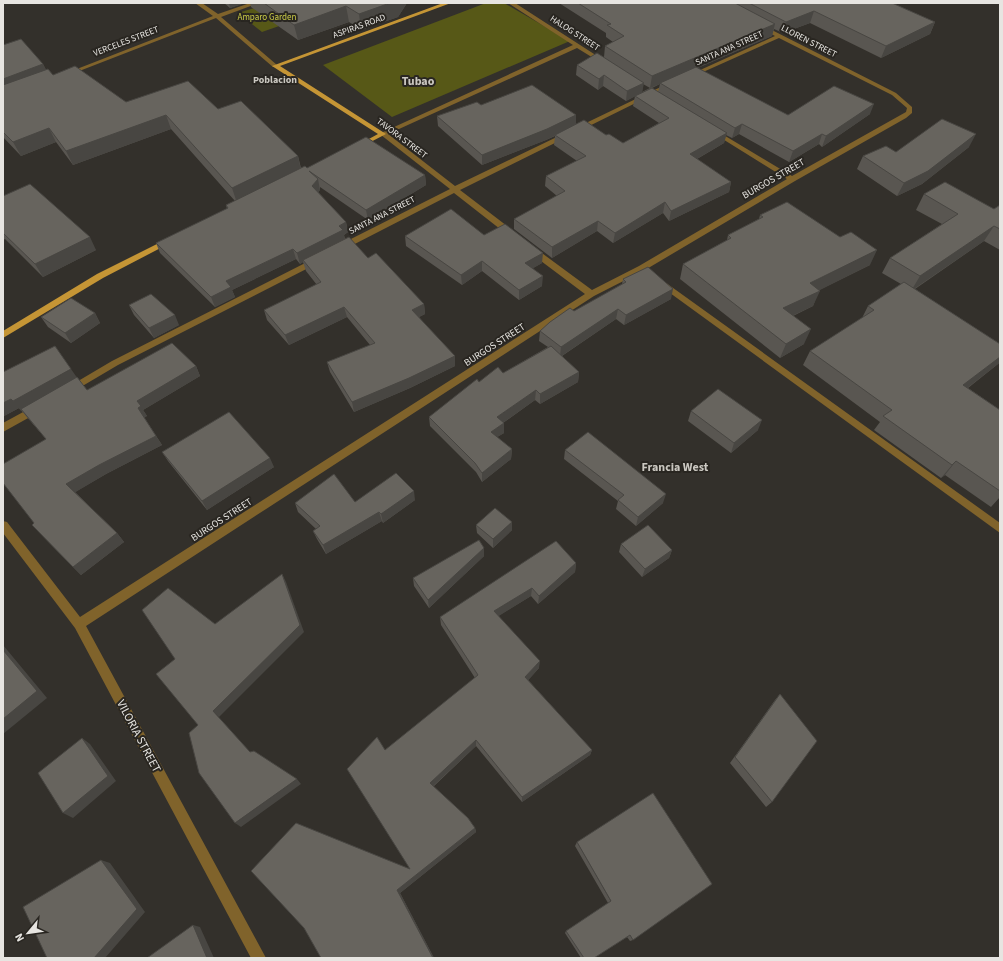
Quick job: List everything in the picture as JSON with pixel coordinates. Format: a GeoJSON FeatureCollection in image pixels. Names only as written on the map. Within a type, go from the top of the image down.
{"type":"FeatureCollection","features":[{"type":"Feature","properties":{"kind":"main road","name":"ASPIRAS ROAD"},"geometry":{"type":"LineString","coordinates":[[275,66],[448,3]]}},
{"type":"Feature","properties":{"kind":"main road","name":"TAVORA STREET"},"geometry":{"type":"LineString","coordinates":[[275,66],[383,134]]}},
{"type":"Feature","properties":{"kind":"main road"},"geometry":{"type":"LineString","coordinates":[[354,148],[383,134]]}},
{"type":"Feature","properties":{"kind":"main road"},"geometry":{"type":"LineString","coordinates":[[3,336],[100,276],[178,237]]}},
{"type":"Feature","properties":{"kind":"street","name":"TAVORA STREET"},"geometry":{"type":"LineString","coordinates":[[198,3],[216,16],[275,66]]}},
{"type":"Feature","properties":{"kind":"street","name":"VERCELES STREET"},"geometry":{"type":"LineString","coordinates":[[64,75],[216,16],[256,3]]}},
{"type":"Feature","properties":{"kind":"street","name":"HALOG STREET"},"geometry":{"type":"LineString","coordinates":[[511,3],[611,67]]}},
{"type":"Feature","properties":{"kind":"street","name":"LLOREN STREET"},"geometry":{"type":"LineString","coordinates":[[758,25],[894,94]]}},
{"type":"Feature","properties":{"kind":"street","name":"SANTA ANA STREET"},"geometry":{"type":"LineString","coordinates":[[62,394],[115,363],[454,190],[650,93],[779,36]]}},
{"type":"Feature","properties":{"kind":"street"},"geometry":{"type":"LineString","coordinates":[[383,134],[578,45]]}},
{"type":"Feature","properties":{"kind":"street","name":"BURGOS STREET"},"geometry":{"type":"LineString","coordinates":[[79,624],[591,294],[648,272],[792,179],[904,117],[909,113],[910,108],[894,94]]}},
{"type":"Feature","properties":{"kind":"street"},"geometry":{"type":"LineString","coordinates":[[711,130],[792,179]]}},
{"type":"Feature","properties":{"kind":"street","name":"TAVORA STREET"},"geometry":{"type":"LineString","coordinates":[[383,134],[516,237]]}},
{"type":"Feature","properties":{"kind":"street"},"geometry":{"type":"LineString","coordinates":[[529,247],[591,294]]}},
{"type":"Feature","properties":{"kind":"street"},"geometry":{"type":"LineString","coordinates":[[648,272],[1000,529]]}},
{"type":"Feature","properties":{"kind":"street"},"geometry":{"type":"LineString","coordinates":[[3,428],[43,405]]}},
{"type":"Feature","properties":{"kind":"street","name":"VILORIA STREET"},"geometry":{"type":"LineString","coordinates":[[3,525],[79,624],[259,958]]}},
{"type":"Feature","properties":{"kind":"green space","name":"Amparo Garden"},"geometry":{"type":"Polygon","coordinates":[[[270,3],[325,10],[262,32],[238,13],[270,3]]]}},
{"type":"Feature","properties":{"kind":"green space"},"geometry":{"type":"Polygon","coordinates":[[[486,3],[504,3],[570,41],[392,117],[323,65],[486,3]]]}},
{"type":"Feature","properties":{"kind":"building"},"geometry":{"type":"Polygon","coordinates":[[[264,3],[390,3],[359,14],[346,6],[294,25],[264,3]]]}},
{"type":"Feature","properties":{"kind":"building"},"geometry":{"type":"Polygon","coordinates":[[[578,3],[735,3],[775,24],[652,76],[605,46],[624,36],[607,25],[611,24],[578,3]]]}},
{"type":"Feature","properties":{"kind":"building"},"geometry":{"type":"Polygon","coordinates":[[[749,3],[892,3],[935,22],[886,46],[814,11],[786,22],[749,3]]]}},
{"type":"Feature","properties":{"kind":"building"},"geometry":{"type":"Polygon","coordinates":[[[21,39],[43,64],[3,79],[3,45],[21,39]]]}},
{"type":"Feature","properties":{"kind":"building"},"geometry":{"type":"Polygon","coordinates":[[[597,53],[644,83],[627,91],[604,75],[599,79],[577,65],[597,53]]]}},
{"type":"Feature","properties":{"kind":"building"},"geometry":{"type":"Polygon","coordinates":[[[75,66],[126,102],[188,81],[218,109],[241,101],[298,156],[232,188],[166,115],[66,151],[49,128],[13,142],[3,132],[3,85],[48,69],[53,75],[75,66]]]}},
{"type":"Feature","properties":{"kind":"building"},"geometry":{"type":"Polygon","coordinates":[[[696,67],[788,115],[834,86],[874,104],[826,136],[822,134],[793,151],[742,124],[735,128],[660,83],[696,67]]]}},
{"type":"Feature","properties":{"kind":"building"},"geometry":{"type":"Polygon","coordinates":[[[532,85],[576,115],[547,129],[482,155],[437,116],[477,102],[481,105],[532,85]]]}},
{"type":"Feature","properties":{"kind":"building"},"geometry":{"type":"Polygon","coordinates":[[[652,88],[727,133],[690,154],[731,182],[671,211],[665,202],[615,233],[598,221],[552,247],[514,219],[565,191],[546,176],[586,156],[555,135],[584,120],[606,135],[609,134],[623,143],[669,118],[635,96],[652,88]]]}},
{"type":"Feature","properties":{"kind":"building"},"geometry":{"type":"Polygon","coordinates":[[[942,119],[976,134],[928,171],[904,183],[863,156],[886,146],[896,152],[942,119]]]}},
{"type":"Feature","properties":{"kind":"building"},"geometry":{"type":"Polygon","coordinates":[[[366,137],[425,175],[366,210],[309,171],[318,179],[312,186],[346,222],[339,226],[343,230],[297,253],[293,249],[226,281],[231,287],[211,297],[156,243],[228,208],[226,205],[305,166],[307,168],[366,137]]]}},
{"type":"Feature","properties":{"kind":"building"},"geometry":{"type":"Polygon","coordinates":[[[945,182],[994,209],[1000,205],[1000,229],[994,226],[920,276],[890,258],[958,214],[924,194],[945,182]]]}},
{"type":"Feature","properties":{"kind":"building"},"geometry":{"type":"Polygon","coordinates":[[[30,184],[90,237],[35,264],[3,233],[3,196],[30,184]]]}},
{"type":"Feature","properties":{"kind":"building"},"geometry":{"type":"Polygon","coordinates":[[[787,202],[840,237],[851,232],[877,250],[810,283],[820,291],[783,308],[811,329],[786,344],[683,264],[731,238],[728,235],[763,217],[760,215],[787,202]]]}},
{"type":"Feature","properties":{"kind":"building"},"geometry":{"type":"Polygon","coordinates":[[[451,209],[484,235],[505,224],[543,253],[525,263],[543,276],[519,290],[482,261],[461,275],[405,236],[451,209]]]}},
{"type":"Feature","properties":{"kind":"building"},"geometry":{"type":"Polygon","coordinates":[[[349,237],[368,258],[376,253],[424,304],[412,310],[455,356],[409,378],[352,402],[327,362],[375,343],[344,307],[285,335],[264,310],[321,282],[303,260],[349,237]]]}},
{"type":"Feature","properties":{"kind":"building"},"geometry":{"type":"Polygon","coordinates":[[[648,267],[673,289],[626,315],[618,309],[561,347],[540,331],[570,308],[574,311],[626,282],[623,279],[648,267]]]}},
{"type":"Feature","properties":{"kind":"building"},"geometry":{"type":"Polygon","coordinates":[[[904,282],[1000,344],[1000,357],[963,385],[1000,410],[1000,491],[956,461],[952,465],[883,416],[892,410],[810,351],[874,310],[868,306],[904,282]]]}},
{"type":"Feature","properties":{"kind":"building"},"geometry":{"type":"Polygon","coordinates":[[[151,294],[175,315],[149,328],[129,305],[151,294]]]}},
{"type":"Feature","properties":{"kind":"building"},"geometry":{"type":"Polygon","coordinates":[[[71,298],[95,313],[65,333],[41,317],[71,298]]]}},
{"type":"Feature","properties":{"kind":"building"},"geometry":{"type":"Polygon","coordinates":[[[172,343],[196,366],[137,401],[141,406],[138,408],[156,436],[99,465],[66,484],[117,533],[73,567],[32,525],[34,523],[3,483],[3,464],[46,439],[21,409],[77,377],[87,390],[172,343]]]}},
{"type":"Feature","properties":{"kind":"building"},"geometry":{"type":"Polygon","coordinates":[[[55,346],[71,369],[13,401],[11,399],[3,403],[3,372],[55,346]]]}},
{"type":"Feature","properties":{"kind":"building"},"geometry":{"type":"Polygon","coordinates":[[[551,346],[579,372],[540,394],[536,390],[497,417],[504,423],[491,432],[512,449],[482,473],[475,463],[429,417],[477,379],[479,382],[498,367],[503,373],[551,346]]]}},
{"type":"Feature","properties":{"kind":"building"},"geometry":{"type":"Polygon","coordinates":[[[718,389],[762,420],[734,443],[691,411],[718,389]]]}},
{"type":"Feature","properties":{"kind":"building"},"geometry":{"type":"Polygon","coordinates":[[[229,412],[270,458],[202,501],[162,452],[229,412]]]}},
{"type":"Feature","properties":{"kind":"building"},"geometry":{"type":"Polygon","coordinates":[[[588,432],[666,494],[638,517],[618,500],[624,495],[565,450],[588,432]]]}},
{"type":"Feature","properties":{"kind":"building"},"geometry":{"type":"Polygon","coordinates":[[[396,473],[414,491],[381,514],[379,512],[323,545],[313,531],[320,526],[295,503],[334,474],[355,502],[396,473]]]}},
{"type":"Feature","properties":{"kind":"building"},"geometry":{"type":"Polygon","coordinates":[[[495,508],[512,522],[493,539],[476,525],[495,508]]]}},
{"type":"Feature","properties":{"kind":"building"},"geometry":{"type":"Polygon","coordinates":[[[648,525],[672,550],[645,569],[621,544],[648,525]]]}},
{"type":"Feature","properties":{"kind":"building"},"geometry":{"type":"Polygon","coordinates":[[[479,540],[484,548],[428,600],[413,578],[479,540]]]}},
{"type":"Feature","properties":{"kind":"building"},"geometry":{"type":"Polygon","coordinates":[[[556,541],[576,563],[539,596],[532,588],[494,611],[540,661],[525,677],[592,750],[522,797],[476,740],[430,783],[468,818],[475,828],[397,890],[433,958],[321,958],[304,928],[251,871],[296,823],[410,869],[347,769],[377,737],[385,750],[478,675],[440,617],[556,541]]]}},
{"type":"Feature","properties":{"kind":"building"},"geometry":{"type":"Polygon","coordinates":[[[282,574],[300,625],[213,711],[250,752],[254,751],[297,779],[235,823],[199,773],[189,733],[198,725],[156,674],[175,659],[142,610],[168,588],[215,624],[282,574]]]}},
{"type":"Feature","properties":{"kind":"building"},"geometry":{"type":"Polygon","coordinates":[[[3,650],[37,691],[3,719],[3,650]]]}},
{"type":"Feature","properties":{"kind":"building"},"geometry":{"type":"Polygon","coordinates":[[[780,694],[817,741],[772,802],[735,757],[780,694]]]}},
{"type":"Feature","properties":{"kind":"building"},"geometry":{"type":"Polygon","coordinates":[[[82,738],[108,776],[63,813],[38,773],[82,738]]]}},
{"type":"Feature","properties":{"kind":"building"},"geometry":{"type":"Polygon","coordinates":[[[653,793],[712,884],[633,940],[630,935],[594,958],[584,958],[566,931],[611,901],[577,842],[653,793]]]}},
{"type":"Feature","properties":{"kind":"building"},"geometry":{"type":"Polygon","coordinates":[[[101,860],[137,909],[94,958],[47,958],[23,907],[101,860]]]}},
{"type":"Feature","properties":{"kind":"building"},"geometry":{"type":"Polygon","coordinates":[[[193,925],[207,958],[147,958],[193,925]]]}},
{"type":"Feature","properties":{"kind":"district","name":"Poblacion"},"geometry":{"type":"Point","coordinates":[275,79]}},
{"type":"Feature","properties":{"kind":"district","name":"Tubao"},"geometry":{"type":"Point","coordinates":[418,81]}},
{"type":"Feature","properties":{"kind":"district","name":"Francia West"},"geometry":{"type":"Point","coordinates":[675,467]}}]}
